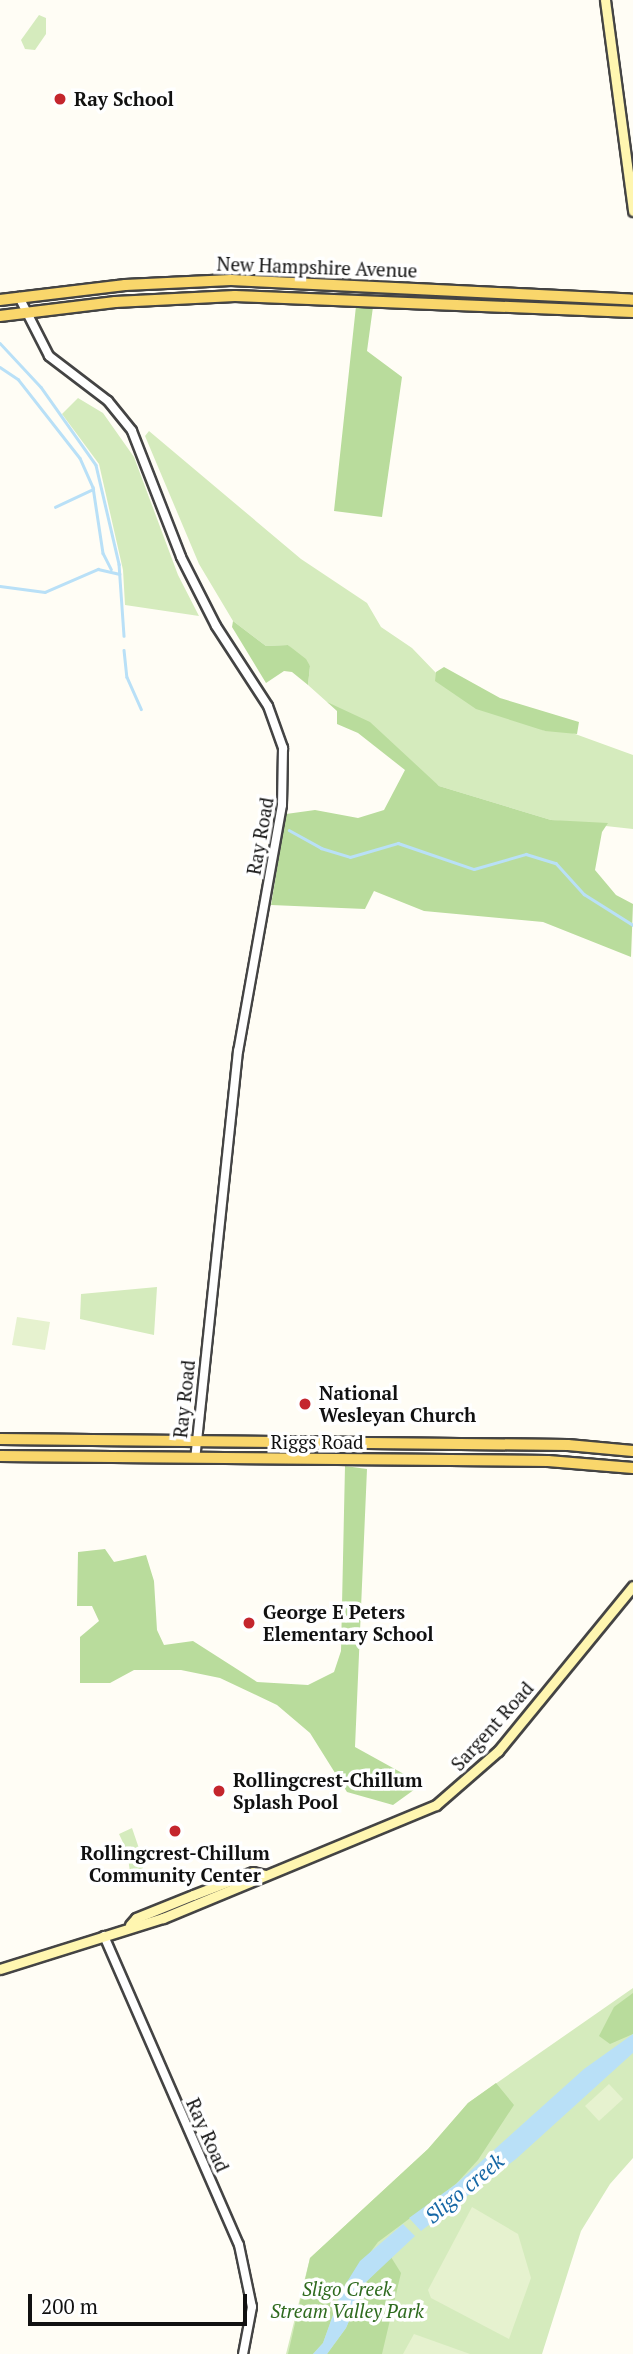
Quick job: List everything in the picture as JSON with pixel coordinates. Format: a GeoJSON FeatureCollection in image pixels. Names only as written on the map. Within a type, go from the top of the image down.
{"type":"FeatureCollection","features":[{"type":"Feature","properties":{"kind":"main road"},"geometry":{"type":"LineString","coordinates":[[605,0],[633,211]]}},
{"type":"Feature","properties":{"kind":"main road"},"geometry":{"type":"LineString","coordinates":[[630,177],[633,187]]}},
{"type":"Feature","properties":{"kind":"main road","name":"New Hampshire Avenue"},"geometry":{"type":"LineString","coordinates":[[0,300],[231,280],[630,298]]}},
{"type":"Feature","properties":{"kind":"main road","name":"New Hampshire Avenue"},"geometry":{"type":"LineString","coordinates":[[0,316],[235,296],[633,312]]}},
{"type":"Feature","properties":{"kind":"main road","name":"Riggs Road"},"geometry":{"type":"LineString","coordinates":[[0,1439],[568,1445],[633,1451]]}},
{"type":"Feature","properties":{"kind":"main road","name":"Riggs Road"},"geometry":{"type":"LineString","coordinates":[[0,1456],[548,1461],[633,1468]]}},
{"type":"Feature","properties":{"kind":"main road","name":"Sargent Road"},"geometry":{"type":"LineString","coordinates":[[0,1969],[104,1936],[130,1926],[136,1918],[253,1872],[265,1875],[402,1822],[451,1795],[498,1751],[633,1586]]}},
{"type":"Feature","properties":{"kind":"street","name":"Ray Road"},"geometry":{"type":"LineString","coordinates":[[19,297],[23,313],[49,356],[108,401],[132,430],[183,561],[216,626],[268,706],[283,748],[282,805],[238,1051],[195,1458]]}},
{"type":"Feature","properties":{"kind":"street","name":"Ray Road"},"geometry":{"type":"LineString","coordinates":[[104,1936],[239,2245],[252,2307],[243,2354]]}},
{"type":"Feature","properties":{"kind":"green space"},"geometry":{"type":"Polygon","coordinates":[[[39,15],[46,18],[46,34],[35,50],[25,49],[21,40],[39,15]]]}},
{"type":"Feature","properties":{"kind":"green space"},"geometry":{"type":"Polygon","coordinates":[[[356,306],[373,307],[367,351],[402,377],[382,517],[334,511],[356,306]]]}},
{"type":"Feature","properties":{"kind":"green space"},"geometry":{"type":"Polygon","coordinates":[[[78,398],[103,413],[134,457],[178,575],[199,616],[125,605],[123,570],[99,464],[62,414],[78,398]]]}},
{"type":"Feature","properties":{"kind":"green space"},"geometry":{"type":"Polygon","coordinates":[[[149,431],[301,559],[367,603],[381,627],[412,648],[438,675],[545,731],[567,731],[633,755],[633,829],[551,820],[439,786],[327,702],[308,685],[310,666],[288,645],[266,646],[233,621],[199,564],[145,436],[149,431]]]}},
{"type":"Feature","properties":{"kind":"green space"},"geometry":{"type":"Polygon","coordinates":[[[233,621],[266,646],[288,645],[306,659],[310,666],[308,685],[292,672],[284,671],[266,683],[232,627],[233,621]]]}},
{"type":"Feature","properties":{"kind":"green space"},"geometry":{"type":"Polygon","coordinates":[[[444,667],[500,698],[579,722],[577,734],[545,731],[476,709],[435,681],[436,672],[444,667]]]}},
{"type":"Feature","properties":{"kind":"green space"},"geometry":{"type":"Polygon","coordinates":[[[327,702],[370,722],[439,786],[551,820],[608,823],[602,832],[595,870],[616,895],[633,904],[631,957],[543,922],[424,911],[374,891],[365,909],[271,905],[286,814],[315,810],[358,818],[384,810],[405,770],[358,733],[337,724],[337,711],[327,702]]]}},
{"type":"Feature","properties":{"kind":"green space"},"geometry":{"type":"Polygon","coordinates":[[[157,1287],[154,1335],[80,1319],[81,1294],[157,1287]]]}},
{"type":"Feature","properties":{"kind":"green space"},"geometry":{"type":"Polygon","coordinates":[[[17,1317],[50,1322],[45,1350],[12,1345],[17,1317]]]}},
{"type":"Feature","properties":{"kind":"green space"},"geometry":{"type":"Polygon","coordinates":[[[345,1466],[367,1469],[355,1747],[422,1784],[393,1805],[347,1792],[310,1733],[277,1705],[220,1678],[181,1670],[134,1670],[110,1683],[80,1683],[80,1637],[99,1621],[92,1606],[77,1606],[78,1552],[105,1549],[114,1562],[146,1555],[154,1581],[157,1630],[164,1645],[193,1641],[257,1682],[308,1685],[334,1672],[341,1651],[345,1466]]]}},
{"type":"Feature","properties":{"kind":"green space"},"geometry":{"type":"Polygon","coordinates":[[[132,1828],[144,1863],[140,1877],[131,1879],[127,1851],[119,1834],[132,1828]]]}},
{"type":"Feature","properties":{"kind":"green space","name":"Sligo Creek Stream Valley Park"},"geometry":{"type":"Polygon","coordinates":[[[633,1988],[633,2158],[610,2184],[581,2231],[542,2354],[286,2354],[310,2258],[428,2149],[468,2103],[633,1988]]]}},
{"type":"Feature","properties":{"kind":"green space"},"geometry":{"type":"Polygon","coordinates":[[[633,1993],[633,2034],[610,2044],[599,2036],[614,2007],[633,1993]]]}},
{"type":"Feature","properties":{"kind":"green space"},"geometry":{"type":"Polygon","coordinates":[[[496,2083],[514,2105],[478,2160],[456,2184],[378,2242],[342,2290],[323,2343],[313,2354],[288,2354],[310,2258],[428,2149],[468,2103],[496,2083]]]}},
{"type":"Feature","properties":{"kind":"green space"},"geometry":{"type":"Polygon","coordinates":[[[609,2084],[623,2099],[599,2121],[585,2106],[609,2084]]]}},
{"type":"Feature","properties":{"kind":"green space"},"geometry":{"type":"Polygon","coordinates":[[[472,2207],[518,2234],[531,2278],[509,2339],[431,2298],[428,2290],[472,2207]]]}},
{"type":"Feature","properties":{"kind":"green space"},"geometry":{"type":"Polygon","coordinates":[[[391,2257],[401,2273],[382,2354],[327,2354],[346,2328],[366,2282],[391,2257]]]}},
{"type":"Feature","properties":{"kind":"green space"},"geometry":{"type":"Polygon","coordinates":[[[414,2334],[470,2354],[403,2354],[414,2334]]]}},
{"type":"Feature","properties":{"kind":"water","name":"Sligo creek"},"geometry":{"type":"Polygon","coordinates":[[[633,2034],[633,2053],[516,2159],[421,2231],[409,2218],[456,2184],[584,2069],[633,2034]]]}},
{"type":"Feature","properties":{"kind":"water"},"geometry":{"type":"Polygon","coordinates":[[[403,2224],[415,2236],[366,2282],[346,2328],[327,2354],[313,2354],[323,2343],[342,2290],[360,2261],[403,2224]]]}},
{"type":"Feature","properties":{"kind":"waterway"},"geometry":{"type":"LineString","coordinates":[[0,343],[41,387],[96,465],[119,564],[124,636]]}},
{"type":"Feature","properties":{"kind":"waterway"},"geometry":{"type":"LineString","coordinates":[[0,367],[18,379],[80,458],[93,487],[103,553],[111,569]]}},
{"type":"Feature","properties":{"kind":"waterway"},"geometry":{"type":"LineString","coordinates":[[55,507],[93,489]]}},
{"type":"Feature","properties":{"kind":"waterway"},"geometry":{"type":"LineString","coordinates":[[0,586],[45,592],[98,569],[119,574]]}},
{"type":"Feature","properties":{"kind":"waterway"},"geometry":{"type":"LineString","coordinates":[[124,650],[127,677],[141,709]]}},
{"type":"Feature","properties":{"kind":"waterway"},"geometry":{"type":"LineString","coordinates":[[289,830],[321,848],[350,857],[398,843],[474,869],[526,854],[556,863],[584,894],[633,925]]}},
{"type":"Feature","properties":{"kind":"place","name":"Ray School"},"geometry":{"type":"Point","coordinates":[60,99]}},
{"type":"Feature","properties":{"kind":"place","name":"National Wesleyan Church"},"geometry":{"type":"Point","coordinates":[305,1404]}},
{"type":"Feature","properties":{"kind":"place","name":"George E Peters Elementary School"},"geometry":{"type":"Point","coordinates":[249,1623]}},
{"type":"Feature","properties":{"kind":"place","name":"Rollingcrest-Chillum Splash Pool"},"geometry":{"type":"Point","coordinates":[219,1791]}},
{"type":"Feature","properties":{"kind":"place","name":"Rollingcrest-Chillum Community Center"},"geometry":{"type":"Point","coordinates":[175,1831]}}]}
